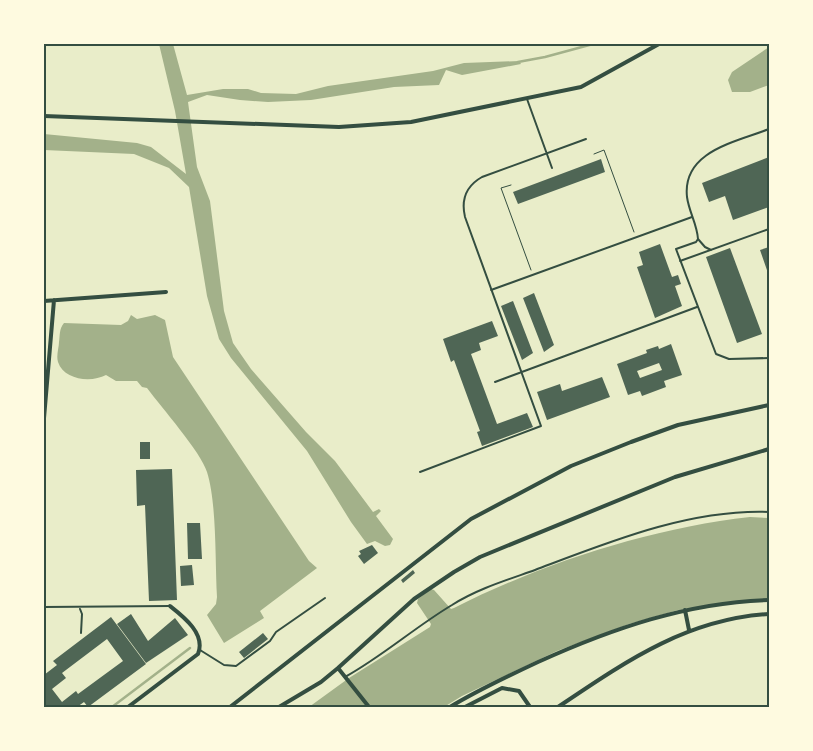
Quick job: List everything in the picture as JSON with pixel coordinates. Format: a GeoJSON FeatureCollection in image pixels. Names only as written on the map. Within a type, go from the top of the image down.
{"type":"FeatureCollection","features":[{"type":"Feature","properties":{"kind":"street"},"geometry":{"type":"LineString","coordinates":[[44,116],[207,123],[371,126],[412,122],[581,87],[659,44]]}},
{"type":"Feature","properties":{"kind":"street"},"geometry":{"type":"LineString","coordinates":[[44,301],[166,292]]}},
{"type":"Feature","properties":{"kind":"street"},"geometry":{"type":"LineString","coordinates":[[44,418],[54,300]]}},
{"type":"Feature","properties":{"kind":"street"},"geometry":{"type":"LineString","coordinates":[[230,707],[471,519],[571,466],[678,424],[769,405]]}},
{"type":"Feature","properties":{"kind":"street"},"geometry":{"type":"LineString","coordinates":[[279,707],[321,682],[414,599],[448,576],[480,558],[675,478],[769,449]]}},
{"type":"Feature","properties":{"kind":"street"},"geometry":{"type":"LineString","coordinates":[[450,707],[490,685],[594,638],[684,610],[769,600]]}},
{"type":"Feature","properties":{"kind":"street"},"geometry":{"type":"LineString","coordinates":[[128,707],[198,654],[200,650],[200,639],[193,628],[170,606]]}},
{"type":"Feature","properties":{"kind":"street"},"geometry":{"type":"LineString","coordinates":[[684,610],[688,630]]}},
{"type":"Feature","properties":{"kind":"street"},"geometry":{"type":"LineString","coordinates":[[558,707],[649,649],[688,630],[769,614]]}},
{"type":"Feature","properties":{"kind":"street"},"geometry":{"type":"LineString","coordinates":[[338,668],[369,707]]}},
{"type":"Feature","properties":{"kind":"street"},"geometry":{"type":"LineString","coordinates":[[490,685],[518,691],[530,707]]}},
{"type":"Feature","properties":{"kind":"street"},"geometry":{"type":"LineString","coordinates":[[463,699],[463,707],[502,688]]}},
{"type":"Feature","properties":{"kind":"lane"},"geometry":{"type":"LineString","coordinates":[[527,99],[552,168]]}},
{"type":"Feature","properties":{"kind":"lane"},"geometry":{"type":"LineString","coordinates":[[712,250],[705,247],[698,239],[688,203],[687,185],[696,164],[710,152],[769,129]]}},
{"type":"Feature","properties":{"kind":"lane"},"geometry":{"type":"LineString","coordinates":[[420,472],[541,426],[464,217],[465,195],[474,181],[586,139]]}},
{"type":"Feature","properties":{"kind":"lane"},"geometry":{"type":"LineString","coordinates":[[491,290],[692,217]]}},
{"type":"Feature","properties":{"kind":"lane"},"geometry":{"type":"LineString","coordinates":[[680,262],[769,229]]}},
{"type":"Feature","properties":{"kind":"lane"},"geometry":{"type":"LineString","coordinates":[[698,239],[696,242],[676,249],[716,354],[728,359],[769,358]]}},
{"type":"Feature","properties":{"kind":"lane"},"geometry":{"type":"LineString","coordinates":[[495,382],[697,307]]}},
{"type":"Feature","properties":{"kind":"lane"},"geometry":{"type":"LineString","coordinates":[[346,678],[451,605],[480,591],[547,565],[661,527],[720,514],[769,512]]}},
{"type":"Feature","properties":{"kind":"lane"},"geometry":{"type":"LineString","coordinates":[[200,650],[224,665],[236,666],[270,642],[276,632],[324,598]]}},
{"type":"Feature","properties":{"kind":"lane"},"geometry":{"type":"LineString","coordinates":[[44,608],[80,609],[170,606]]}},
{"type":"Feature","properties":{"kind":"lane"},"geometry":{"type":"LineString","coordinates":[[80,609],[82,614],[81,633]]}},
{"type":"Feature","properties":{"kind":"path"},"geometry":{"type":"LineString","coordinates":[[594,154],[604,150],[636,237]]}},
{"type":"Feature","properties":{"kind":"path"},"geometry":{"type":"LineString","coordinates":[[511,185],[502,188],[533,275]]}},
{"type":"Feature","properties":{"kind":"shaded area"},"geometry":{"type":"Polygon","coordinates":[[[159,44],[173,44],[187,95],[223,89],[248,89],[261,93],[296,94],[328,86],[433,71],[464,63],[519,61],[521,64],[462,75],[446,70],[439,85],[394,87],[311,100],[268,102],[207,95],[188,102],[197,167],[210,201],[224,311],[233,343],[251,369],[306,432],[335,461],[373,512],[379,509],[381,511],[376,516],[393,539],[390,545],[385,546],[375,541],[367,544],[351,522],[307,451],[231,358],[219,339],[207,296],[189,187],[169,168],[134,154],[44,150],[44,134],[137,143],[151,147],[186,174],[175,111],[159,44]]]}},
{"type":"Feature","properties":{"kind":"shaded area"},"geometry":{"type":"Polygon","coordinates":[[[769,47],[769,85],[750,92],[732,92],[728,80],[732,72],[769,47]]]}},
{"type":"Feature","properties":{"kind":"shaded area"},"geometry":{"type":"Polygon","coordinates":[[[131,315],[137,319],[155,315],[165,320],[173,357],[309,561],[317,568],[260,611],[264,618],[224,643],[207,615],[216,604],[217,597],[212,500],[207,472],[203,463],[147,388],[142,387],[137,381],[116,381],[106,375],[93,379],[79,378],[66,373],[58,362],[57,354],[60,332],[64,323],[121,325],[128,321],[131,315]]]}},
{"type":"Feature","properties":{"kind":"shaded area"},"geometry":{"type":"Polygon","coordinates":[[[750,517],[769,518],[769,599],[678,610],[629,624],[557,651],[462,696],[444,707],[309,707],[349,678],[430,627],[431,624],[417,603],[418,599],[431,589],[451,609],[524,576],[598,550],[674,530],[750,517]]]}},
{"type":"Feature","properties":{"kind":"building"},"geometry":{"type":"Polygon","coordinates":[[[769,157],[769,207],[733,220],[725,196],[709,202],[702,183],[769,157]]]}},
{"type":"Feature","properties":{"kind":"building"},"geometry":{"type":"Polygon","coordinates":[[[601,159],[605,172],[518,204],[513,192],[601,159]]]}},
{"type":"Feature","properties":{"kind":"building"},"geometry":{"type":"Polygon","coordinates":[[[660,244],[672,277],[678,275],[681,284],[675,286],[682,306],[655,318],[637,267],[643,265],[639,252],[660,244]]]}},
{"type":"Feature","properties":{"kind":"building"},"geometry":{"type":"Polygon","coordinates":[[[769,247],[769,276],[760,250],[769,247]]]}},
{"type":"Feature","properties":{"kind":"building"},"geometry":{"type":"Polygon","coordinates":[[[730,248],[762,334],[737,343],[706,257],[730,248]]]}},
{"type":"Feature","properties":{"kind":"building"},"geometry":{"type":"Polygon","coordinates":[[[534,293],[554,345],[544,352],[523,298],[534,293]]]}},
{"type":"Feature","properties":{"kind":"building"},"geometry":{"type":"Polygon","coordinates":[[[513,301],[533,353],[522,360],[501,306],[513,301]]]}},
{"type":"Feature","properties":{"kind":"building"},"geometry":{"type":"Polygon","coordinates":[[[492,321],[498,336],[479,343],[481,350],[471,354],[497,424],[527,413],[533,427],[482,446],[477,432],[480,431],[454,360],[451,362],[443,339],[492,321]]]}},
{"type":"Feature","properties":{"kind":"building"},"geometry":{"type":"Polygon","coordinates":[[[671,344],[682,375],[664,381],[666,387],[642,396],[640,391],[628,395],[617,364],[647,353],[646,350],[658,346],[659,349],[671,344]],[[659,363],[637,371],[640,378],[662,370],[659,363]]]}},
{"type":"Feature","properties":{"kind":"building"},"geometry":{"type":"Polygon","coordinates":[[[602,377],[610,397],[547,420],[537,392],[560,384],[562,391],[602,377]]]}},
{"type":"Feature","properties":{"kind":"building"},"geometry":{"type":"Polygon","coordinates":[[[140,442],[150,442],[150,459],[140,459],[140,442]]]}},
{"type":"Feature","properties":{"kind":"building"},"geometry":{"type":"Polygon","coordinates":[[[172,469],[177,600],[149,601],[145,505],[137,506],[136,470],[172,469]]]}},
{"type":"Feature","properties":{"kind":"building"},"geometry":{"type":"Polygon","coordinates":[[[187,523],[200,523],[202,559],[188,559],[187,523]]]}},
{"type":"Feature","properties":{"kind":"building"},"geometry":{"type":"Polygon","coordinates":[[[372,545],[378,553],[364,564],[358,556],[361,554],[359,551],[372,545]]]}},
{"type":"Feature","properties":{"kind":"building"},"geometry":{"type":"Polygon","coordinates":[[[192,565],[194,585],[181,586],[180,566],[192,565]]]}},
{"type":"Feature","properties":{"kind":"building"},"geometry":{"type":"Polygon","coordinates":[[[413,570],[415,573],[403,583],[401,580],[413,570]]]}},
{"type":"Feature","properties":{"kind":"building"},"geometry":{"type":"Polygon","coordinates":[[[131,614],[148,641],[175,618],[188,635],[146,663],[117,624],[131,614]]]}},
{"type":"Feature","properties":{"kind":"building"},"geometry":{"type":"Polygon","coordinates":[[[111,617],[146,664],[88,707],[84,702],[77,707],[44,707],[44,675],[57,665],[53,661],[111,617]],[[107,639],[62,673],[66,678],[52,689],[62,702],[76,691],[78,694],[123,661],[107,639]]]}},
{"type":"Feature","properties":{"kind":"building"},"geometry":{"type":"Polygon","coordinates":[[[263,633],[268,639],[244,658],[239,652],[263,633]]]}},
{"type":"Feature","properties":{"kind":"waterway"},"geometry":{"type":"LineString","coordinates":[[518,62],[593,44]]}},
{"type":"Feature","properties":{"kind":"waterway"},"geometry":{"type":"LineString","coordinates":[[112,707],[190,648]]}}]}
